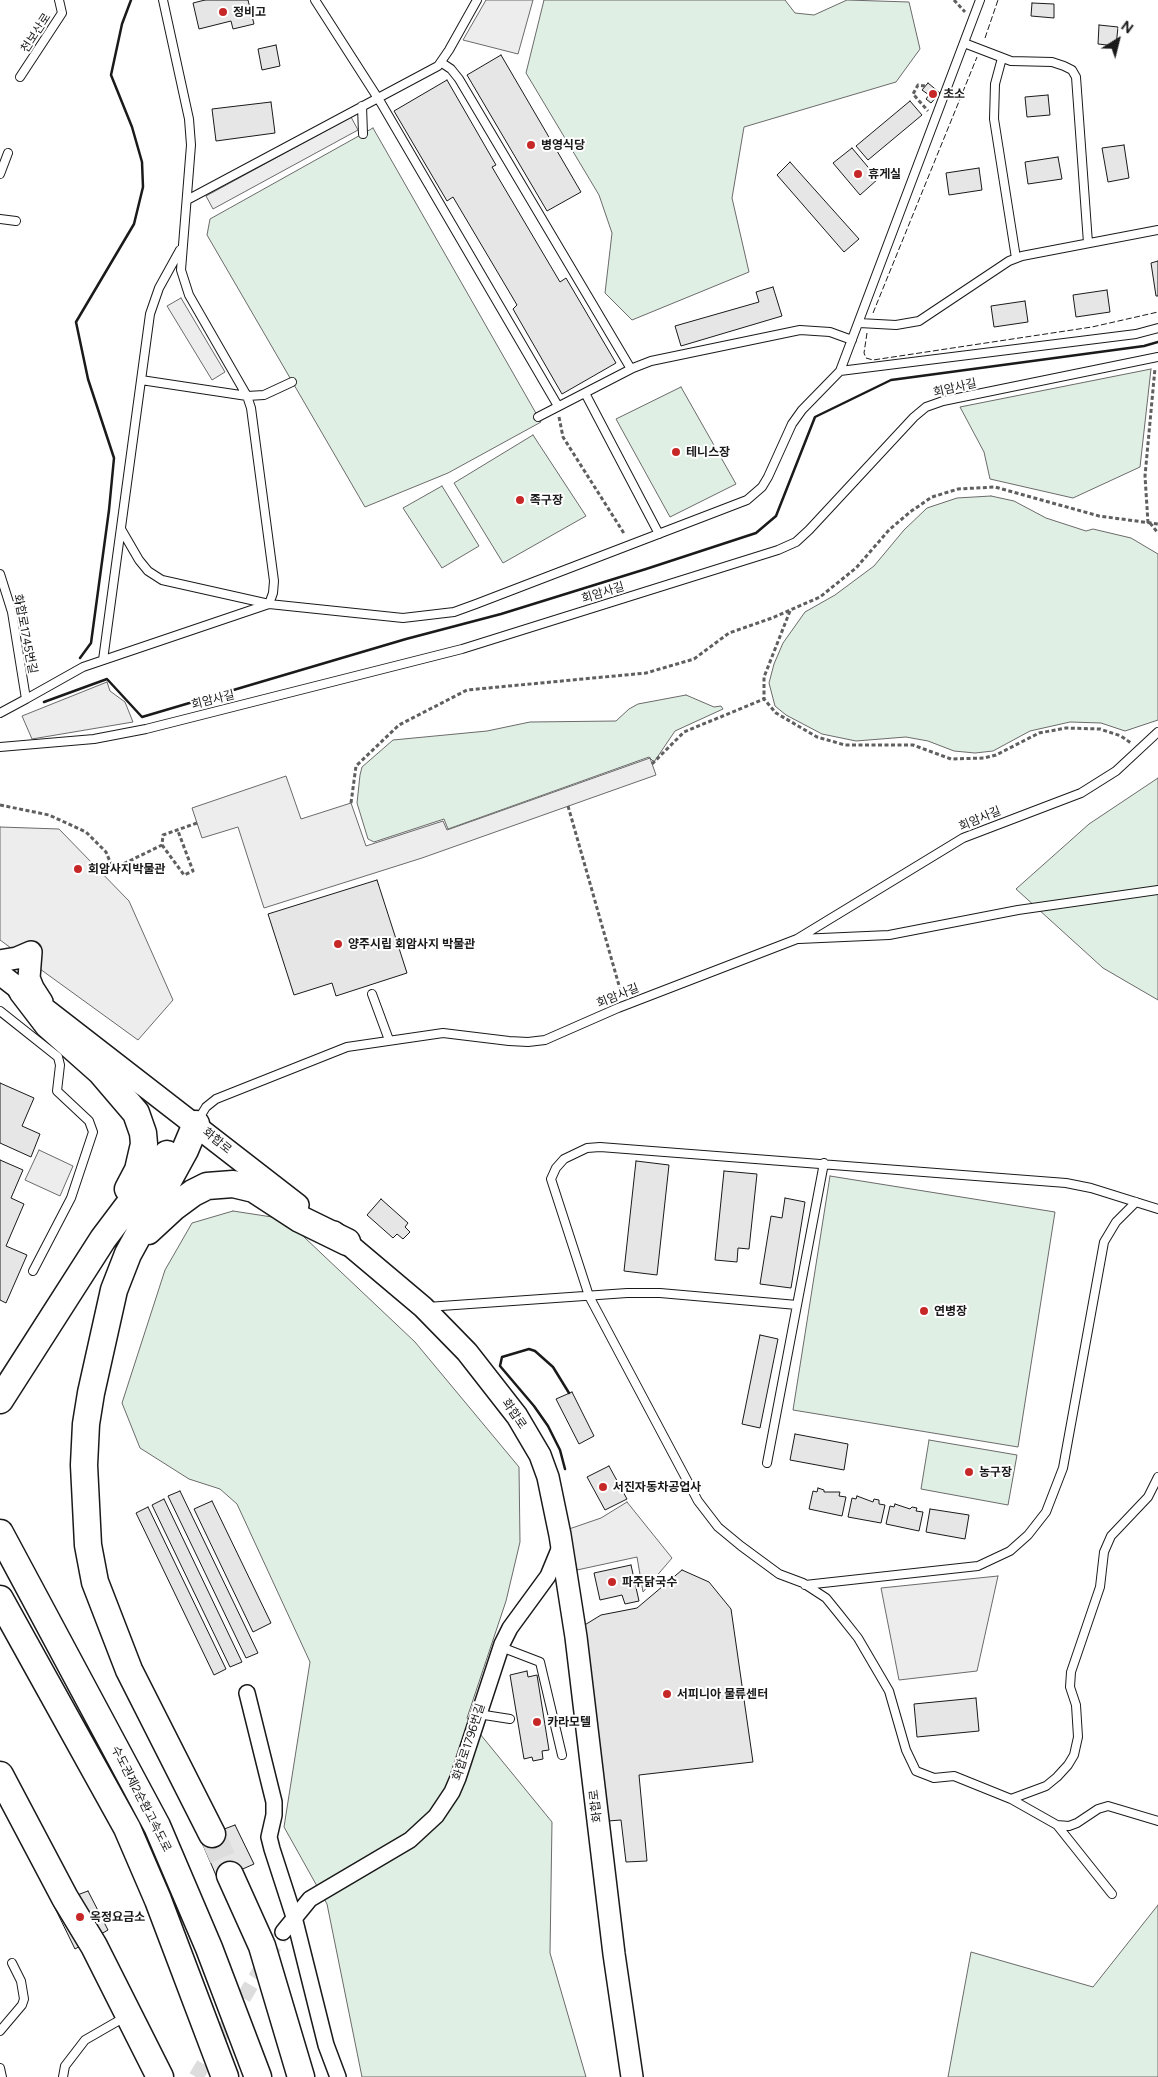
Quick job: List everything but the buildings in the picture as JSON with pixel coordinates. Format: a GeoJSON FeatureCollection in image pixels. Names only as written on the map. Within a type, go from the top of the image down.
{"type":"FeatureCollection","features":[{"type":"Feature","properties":{"kind":"highway"},"geometry":{"type":"LineString","coordinates":[[22,990],[54,1031],[115,1086],[131,1106],[140,1123],[144,1144],[138,1170],[114,1212],[103,1239]]}},
{"type":"Feature","properties":{"kind":"highway"},"geometry":{"type":"LineString","coordinates":[[0,1400],[103,1239],[167,1154],[196,1124]]}},
{"type":"Feature","properties":{"kind":"highway"},"geometry":{"type":"LineString","coordinates":[[196,1124],[185,1150],[128,1254],[114,1290],[103,1329],[86,1424],[84,1465],[88,1545],[95,1582],[129,1670],[212,1834]]}},
{"type":"Feature","properties":{"kind":"highway"},"geometry":{"type":"LineString","coordinates":[[128,1254],[174,1207],[193,1193],[207,1186],[223,1184],[254,1189],[300,1219],[347,1242]]}},
{"type":"Feature","properties":{"kind":"highway","name":"수도권제2순환고속도로"},"geometry":{"type":"LineString","coordinates":[[0,1533],[157,1826],[209,1948],[258,2077]]}},
{"type":"Feature","properties":{"kind":"highway","name":"수도권제2순환고속도로"},"geometry":{"type":"LineString","coordinates":[[0,1599],[127,1828],[158,1900],[225,2077]]}},
{"type":"Feature","properties":{"kind":"highway"},"geometry":{"type":"LineString","coordinates":[[0,1775],[65,1898],[94,1946],[160,2077]]}},
{"type":"Feature","properties":{"kind":"highway"},"geometry":{"type":"LineString","coordinates":[[230,1875],[262,1946],[301,2077]]}},
{"type":"Feature","properties":{"kind":"main road"},"geometry":{"type":"LineString","coordinates":[[0,961],[17,958],[31,952],[31,983],[50,1012]]}},
{"type":"Feature","properties":{"kind":"main road","name":"화합로"},"geometry":{"type":"LineString","coordinates":[[0,974],[347,1242],[423,1307],[467,1352],[522,1424],[540,1455],[548,1478],[561,1543],[576,1638],[614,1954],[632,2077]]}},
{"type":"Feature","properties":{"kind":"street","name":"화합로1796번길"},"geometry":{"type":"LineString","coordinates":[[283,1932],[310,1899],[410,1840],[436,1816],[452,1792],[458,1778],[501,1647],[510,1628],[548,1576],[561,1543]]}},
{"type":"Feature","properties":{"kind":"street"},"geometry":{"type":"LineString","coordinates":[[548,1576],[557,1574],[567,1587]]}},
{"type":"Feature","properties":{"kind":"street"},"geometry":{"type":"LineString","coordinates":[[247,1693],[274,1802],[274,1815],[269,1836],[270,1843],[294,1917],[326,2045],[338,2077]]}},
{"type":"Feature","properties":{"kind":"lane","name":"천보산로"},"geometry":{"type":"LineString","coordinates":[[20,78],[62,13],[59,0]]}},
{"type":"Feature","properties":{"kind":"lane"},"geometry":{"type":"LineString","coordinates":[[163,0],[189,119],[192,145],[181,248],[181,270],[189,295],[247,396],[251,408],[274,580],[270,604]]}},
{"type":"Feature","properties":{"kind":"lane"},"geometry":{"type":"LineString","coordinates":[[315,0],[378,98],[558,406]]}},
{"type":"Feature","properties":{"kind":"lane"},"geometry":{"type":"LineString","coordinates":[[187,200],[442,63],[477,0]]}},
{"type":"Feature","properties":{"kind":"lane"},"geometry":{"type":"LineString","coordinates":[[121,530],[148,571],[162,580],[270,604],[403,618],[434,616],[476,604],[747,500],[755,494],[768,477],[792,424],[840,371],[980,0]]}},
{"type":"Feature","properties":{"kind":"lane"},"geometry":{"type":"LineString","coordinates":[[964,43],[1011,61],[1052,62],[1072,70],[1076,77],[1088,243]]}},
{"type":"Feature","properties":{"kind":"lane"},"geometry":{"type":"LineString","coordinates":[[1002,58],[995,84],[994,119],[1016,258]]}},
{"type":"Feature","properties":{"kind":"lane"},"geometry":{"type":"LineString","coordinates":[[442,63],[451,68],[459,79],[631,369]]}},
{"type":"Feature","properties":{"kind":"lane"},"geometry":{"type":"LineString","coordinates":[[362,106],[363,134]]}},
{"type":"Feature","properties":{"kind":"lane"},"geometry":{"type":"LineString","coordinates":[[0,174],[8,153]]}},
{"type":"Feature","properties":{"kind":"lane"},"geometry":{"type":"LineString","coordinates":[[0,219],[16,221]]}},
{"type":"Feature","properties":{"kind":"lane"},"geometry":{"type":"LineString","coordinates":[[859,323],[896,325],[919,321],[1016,258],[1158,230]]}},
{"type":"Feature","properties":{"kind":"lane"},"geometry":{"type":"LineString","coordinates":[[103,660],[150,314],[159,288],[181,248]]}},
{"type":"Feature","properties":{"kind":"lane"},"geometry":{"type":"LineString","coordinates":[[840,371],[1136,334],[1158,328]]}},
{"type":"Feature","properties":{"kind":"lane"},"geometry":{"type":"LineString","coordinates":[[538,417],[631,369],[651,362],[800,330],[830,332],[852,340]]}},
{"type":"Feature","properties":{"kind":"lane","name":"회암사길"},"geometry":{"type":"LineString","coordinates":[[0,746],[94,739],[146,729],[462,649],[778,550],[796,542],[809,530],[914,417],[926,408],[943,401],[1157,357]]}},
{"type":"Feature","properties":{"kind":"lane"},"geometry":{"type":"LineString","coordinates":[[141,380],[247,396],[264,395],[292,382]]}},
{"type":"Feature","properties":{"kind":"lane"},"geometry":{"type":"LineString","coordinates":[[585,393],[659,534]]}},
{"type":"Feature","properties":{"kind":"lane","name":"화합로1745번길"},"geometry":{"type":"LineString","coordinates":[[0,574],[12,612],[26,699]]}},
{"type":"Feature","properties":{"kind":"lane","name":"화합로1745번길"},"geometry":{"type":"LineString","coordinates":[[0,712],[83,667],[270,604]]}},
{"type":"Feature","properties":{"kind":"lane","name":"회암사길"},"geometry":{"type":"LineString","coordinates":[[196,1124],[206,1107],[216,1100],[347,1047],[443,1033],[528,1042],[545,1040],[625,1006],[797,939],[963,838],[1081,793],[1116,771],[1158,732]]}},
{"type":"Feature","properties":{"kind":"lane"},"geometry":{"type":"LineString","coordinates":[[797,939],[889,935],[1018,910],[1158,890]]}},
{"type":"Feature","properties":{"kind":"lane"},"geometry":{"type":"LineString","coordinates":[[372,994],[389,1040]]}},
{"type":"Feature","properties":{"kind":"lane"},"geometry":{"type":"LineString","coordinates":[[0,1011],[58,1057],[60,1065],[57,1091],[92,1126],[92,1139],[71,1198],[33,1271]]}},
{"type":"Feature","properties":{"kind":"lane"},"geometry":{"type":"LineString","coordinates":[[1112,1894],[1057,1825],[1011,1799],[954,1776],[934,1778],[916,1770],[906,1750],[893,1700],[858,1638],[826,1598],[805,1585],[779,1574],[718,1527],[709,1516],[698,1501],[589,1296],[551,1180],[556,1168],[564,1159],[586,1148],[600,1147],[1066,1183],[1090,1188],[1158,1209]]}},
{"type":"Feature","properties":{"kind":"lane"},"geometry":{"type":"LineString","coordinates":[[767,1464],[824,1163]]}},
{"type":"Feature","properties":{"kind":"lane"},"geometry":{"type":"LineString","coordinates":[[805,1585],[978,1566],[1010,1551],[1028,1535],[1046,1512],[1063,1468],[1104,1242],[1116,1222],[1136,1202]]}},
{"type":"Feature","properties":{"kind":"lane"},"geometry":{"type":"LineString","coordinates":[[423,1307],[660,1293],[797,1305]]}},
{"type":"Feature","properties":{"kind":"lane"},"geometry":{"type":"LineString","coordinates":[[1011,1799],[1046,1786],[1057,1778],[1074,1755],[1078,1737],[1070,1686],[1071,1672],[1100,1586],[1104,1552],[1111,1536],[1148,1497],[1158,1477]]}},
{"type":"Feature","properties":{"kind":"lane"},"geometry":{"type":"LineString","coordinates":[[501,1647],[540,1662],[562,1755]]}},
{"type":"Feature","properties":{"kind":"lane"},"geometry":{"type":"LineString","coordinates":[[478,1714],[510,1719]]}},
{"type":"Feature","properties":{"kind":"lane"},"geometry":{"type":"LineString","coordinates":[[1057,1825],[1069,1826],[1098,1809],[1108,1806],[1158,1821]]}},
{"type":"Feature","properties":{"kind":"lane"},"geometry":{"type":"LineString","coordinates":[[0,2031],[22,2006],[24,1999],[21,1981],[12,1963]]}},
{"type":"Feature","properties":{"kind":"lane"},"geometry":{"type":"LineString","coordinates":[[63,2077],[65,2066],[85,2040],[129,2015]]}},
{"type":"Feature","properties":{"kind":"lane"},"geometry":{"type":"LineString","coordinates":[[0,2068],[2,2077]]}},
{"type":"Feature","properties":{"kind":"path"},"geometry":{"type":"LineString","coordinates":[[925,86],[918,85],[913,94],[934,122]]}},
{"type":"Feature","properties":{"kind":"path"},"geometry":{"type":"LineString","coordinates":[[1157,357],[1145,476],[1149,523],[1158,533]]}},
{"type":"Feature","properties":{"kind":"path"},"geometry":{"type":"LineString","coordinates":[[558,406],[563,437],[631,544]]}},
{"type":"Feature","properties":{"kind":"path"},"geometry":{"type":"LineString","coordinates":[[351,803],[356,766],[399,725],[467,690],[646,673],[694,659],[729,632],[820,597],[856,568],[889,530],[932,497],[958,489],[996,487],[1099,516],[1158,524]]}},
{"type":"Feature","properties":{"kind":"path"},"geometry":{"type":"LineString","coordinates":[[790,610],[764,677],[764,699],[776,713],[817,737],[830,741],[860,745],[902,743],[951,759],[990,756],[1039,733],[1066,728],[1109,732],[1140,748]]}},
{"type":"Feature","properties":{"kind":"path"},"geometry":{"type":"LineString","coordinates":[[652,764],[661,756],[671,742],[684,732],[764,699]]}},
{"type":"Feature","properties":{"kind":"path"},"geometry":{"type":"LineString","coordinates":[[0,805],[49,815],[86,832],[106,852],[113,870],[162,845]]}},
{"type":"Feature","properties":{"kind":"path"},"geometry":{"type":"LineString","coordinates":[[568,806],[625,1006]]}},
{"type":"Feature","properties":{"kind":"path"},"geometry":{"type":"LineString","coordinates":[[178,831],[193,871],[184,875],[162,845],[163,835],[197,823]]}},
{"type":"Feature","properties":{"kind":"green space"},"geometry":{"type":"Polygon","coordinates":[[[544,0],[785,0],[795,13],[814,15],[847,0],[909,2],[920,49],[896,82],[744,127],[732,198],[749,272],[632,320],[605,293],[612,233],[599,195],[526,73],[544,0]]]}},
{"type":"Feature","properties":{"kind":"green space"},"geometry":{"type":"Polygon","coordinates":[[[373,128],[541,422],[448,473],[365,507],[207,235],[210,219],[373,128]]]}},
{"type":"Feature","properties":{"kind":"green space"},"geometry":{"type":"Polygon","coordinates":[[[1151,369],[1140,467],[1073,498],[990,479],[984,452],[960,407],[1151,369]]]}},
{"type":"Feature","properties":{"kind":"green space","name":"테니스장"},"geometry":{"type":"Polygon","coordinates":[[[681,387],[736,484],[670,517],[616,419],[681,387]]]}},
{"type":"Feature","properties":{"kind":"green space","name":"족구장"},"geometry":{"type":"Polygon","coordinates":[[[533,435],[586,516],[503,563],[454,483],[533,435]]]}},
{"type":"Feature","properties":{"kind":"green space"},"geometry":{"type":"Polygon","coordinates":[[[442,486],[479,546],[442,568],[403,508],[442,486]]]}},
{"type":"Feature","properties":{"kind":"green space"},"geometry":{"type":"Polygon","coordinates":[[[991,496],[1014,501],[1046,518],[1086,531],[1093,529],[1131,538],[1158,554],[1158,720],[1125,731],[1101,723],[1070,722],[1030,731],[993,751],[975,753],[954,751],[928,741],[906,737],[856,741],[822,734],[786,715],[775,706],[769,683],[774,664],[783,643],[805,612],[835,595],[874,566],[904,530],[927,508],[957,498],[991,496]]]}},
{"type":"Feature","properties":{"kind":"green space"},"geometry":{"type":"Polygon","coordinates":[[[686,695],[714,707],[721,706],[723,709],[675,731],[654,762],[649,757],[448,829],[444,819],[374,842],[368,839],[357,803],[362,767],[393,740],[487,731],[530,722],[616,721],[629,709],[638,704],[686,695]]]}},
{"type":"Feature","properties":{"kind":"green space"},"geometry":{"type":"Polygon","coordinates":[[[1158,778],[1158,1000],[1103,968],[1016,889],[1089,824],[1158,778]]]}},
{"type":"Feature","properties":{"kind":"green space","name":"연병장"},"geometry":{"type":"Polygon","coordinates":[[[830,1176],[1055,1212],[1018,1447],[793,1410],[830,1176]]]}},
{"type":"Feature","properties":{"kind":"green space"},"geometry":{"type":"Polygon","coordinates":[[[233,1211],[285,1219],[415,1342],[519,1467],[520,1542],[506,1601],[467,1718],[552,1822],[550,1953],[586,2077],[362,2077],[327,1904],[284,1827],[310,1662],[237,1504],[220,1489],[189,1479],[140,1448],[122,1403],[165,1270],[192,1223],[233,1211]]]}},
{"type":"Feature","properties":{"kind":"green space","name":"농구장"},"geometry":{"type":"Polygon","coordinates":[[[929,1440],[1017,1455],[1008,1505],[921,1489],[929,1440]]]}},
{"type":"Feature","properties":{"kind":"green space"},"geometry":{"type":"Polygon","coordinates":[[[1158,1905],[1158,2077],[948,2077],[971,1952],[1093,1987],[1158,1905]]]}},
{"type":"Feature","properties":{"kind":"shaded area"},"geometry":{"type":"Polygon","coordinates":[[[486,0],[533,0],[518,54],[463,40],[486,0]]]}},
{"type":"Feature","properties":{"kind":"shaded area"},"geometry":{"type":"Polygon","coordinates":[[[351,117],[358,130],[213,209],[206,196],[351,117]]]}},
{"type":"Feature","properties":{"kind":"shaded area"},"geometry":{"type":"Polygon","coordinates":[[[181,298],[225,372],[212,380],[167,306],[181,298]]]}},
{"type":"Feature","properties":{"kind":"shaded area"},"geometry":{"type":"Polygon","coordinates":[[[107,682],[110,691],[125,702],[133,722],[32,739],[22,716],[107,682]]]}},
{"type":"Feature","properties":{"kind":"shaded area"},"geometry":{"type":"Polygon","coordinates":[[[650,758],[656,775],[422,858],[264,908],[238,827],[202,838],[192,808],[286,776],[301,819],[351,803],[366,846],[443,821],[447,830],[650,758]]]}},
{"type":"Feature","properties":{"kind":"shaded area"},"geometry":{"type":"Polygon","coordinates":[[[0,827],[59,829],[129,901],[173,1000],[138,1040],[0,940],[0,827]]]}},
{"type":"Feature","properties":{"kind":"shaded area"},"geometry":{"type":"Polygon","coordinates":[[[39,1150],[73,1166],[60,1196],[25,1180],[39,1150]]]}},
{"type":"Feature","properties":{"kind":"shaded area"},"geometry":{"type":"Polygon","coordinates":[[[627,1502],[672,1558],[643,1592],[637,1557],[577,1570],[569,1529],[601,1518],[627,1502]]]}},
{"type":"Feature","properties":{"kind":"shaded area"},"geometry":{"type":"Polygon","coordinates":[[[998,1576],[977,1671],[899,1680],[881,1588],[998,1576]]]}},
{"type":"Feature","properties":{"kind":"tunnel"},"geometry":{"type":"LineString","coordinates":[[212,1834],[230,1875]]}},
{"type":"Feature","properties":{"kind":"tunnel"},"geometry":{"type":"LineString","coordinates":[[196,2077],[283,1932]]}},
{"type":"Feature","properties":{"kind":"fence"},"geometry":{"type":"LineString","coordinates":[[985,38],[998,0]]}},
{"type":"Feature","properties":{"kind":"fence"},"geometry":{"type":"LineString","coordinates":[[873,313],[977,57]]}},
{"type":"Feature","properties":{"kind":"fence"},"geometry":{"type":"LineString","coordinates":[[867,333],[864,353],[866,358],[873,360],[1092,327],[1158,312]]}},
{"type":"Feature","properties":{"kind":"wall"},"geometry":{"type":"LineString","coordinates":[[80,658],[91,643],[114,458],[88,379],[76,322],[134,224],[143,187],[142,162],[132,127],[111,75],[122,24],[131,0]]}},
{"type":"Feature","properties":{"kind":"wall"},"geometry":{"type":"LineString","coordinates":[[44,702],[107,679],[142,717],[406,639],[501,614],[646,569],[756,533],[776,516],[815,417],[891,380],[1144,346],[1158,342]]}},
{"type":"Feature","properties":{"kind":"wall"},"geometry":{"type":"LineString","coordinates":[[565,1469],[560,1450],[548,1426],[534,1406],[500,1366],[502,1357],[529,1349],[535,1351],[553,1367],[569,1393]]}},
{"type":"Feature","properties":{"kind":"place","name":"정비고"},"geometry":{"type":"Point","coordinates":[223,12]}},
{"type":"Feature","properties":{"kind":"place","name":"초소"},"geometry":{"type":"Point","coordinates":[933,94]}},
{"type":"Feature","properties":{"kind":"place","name":"병영식당"},"geometry":{"type":"Point","coordinates":[531,145]}},
{"type":"Feature","properties":{"kind":"place","name":"휴게실"},"geometry":{"type":"Point","coordinates":[858,174]}},
{"type":"Feature","properties":{"kind":"place","name":"테니스장"},"geometry":{"type":"Point","coordinates":[676,452]}},
{"type":"Feature","properties":{"kind":"place","name":"족구장"},"geometry":{"type":"Point","coordinates":[520,500]}},
{"type":"Feature","properties":{"kind":"place","name":"회암사지박물관"},"geometry":{"type":"Point","coordinates":[78,869]}},
{"type":"Feature","properties":{"kind":"place","name":"양주시립 회암사지 박물관"},"geometry":{"type":"Point","coordinates":[338,944]}},
{"type":"Feature","properties":{"kind":"place","name":"연병장"},"geometry":{"type":"Point","coordinates":[924,1311]}},
{"type":"Feature","properties":{"kind":"place","name":"농구장"},"geometry":{"type":"Point","coordinates":[969,1472]}},
{"type":"Feature","properties":{"kind":"place","name":"서진자동차공업사"},"geometry":{"type":"Point","coordinates":[603,1487]}},
{"type":"Feature","properties":{"kind":"place","name":"파주닭국수"},"geometry":{"type":"Point","coordinates":[612,1582]}},
{"type":"Feature","properties":{"kind":"place","name":"서피니아 물류센터"},"geometry":{"type":"Point","coordinates":[667,1694]}},
{"type":"Feature","properties":{"kind":"place","name":"카라모텔"},"geometry":{"type":"Point","coordinates":[537,1722]}},
{"type":"Feature","properties":{"kind":"place","name":"옥정요금소"},"geometry":{"type":"Point","coordinates":[80,1917]}}]}
